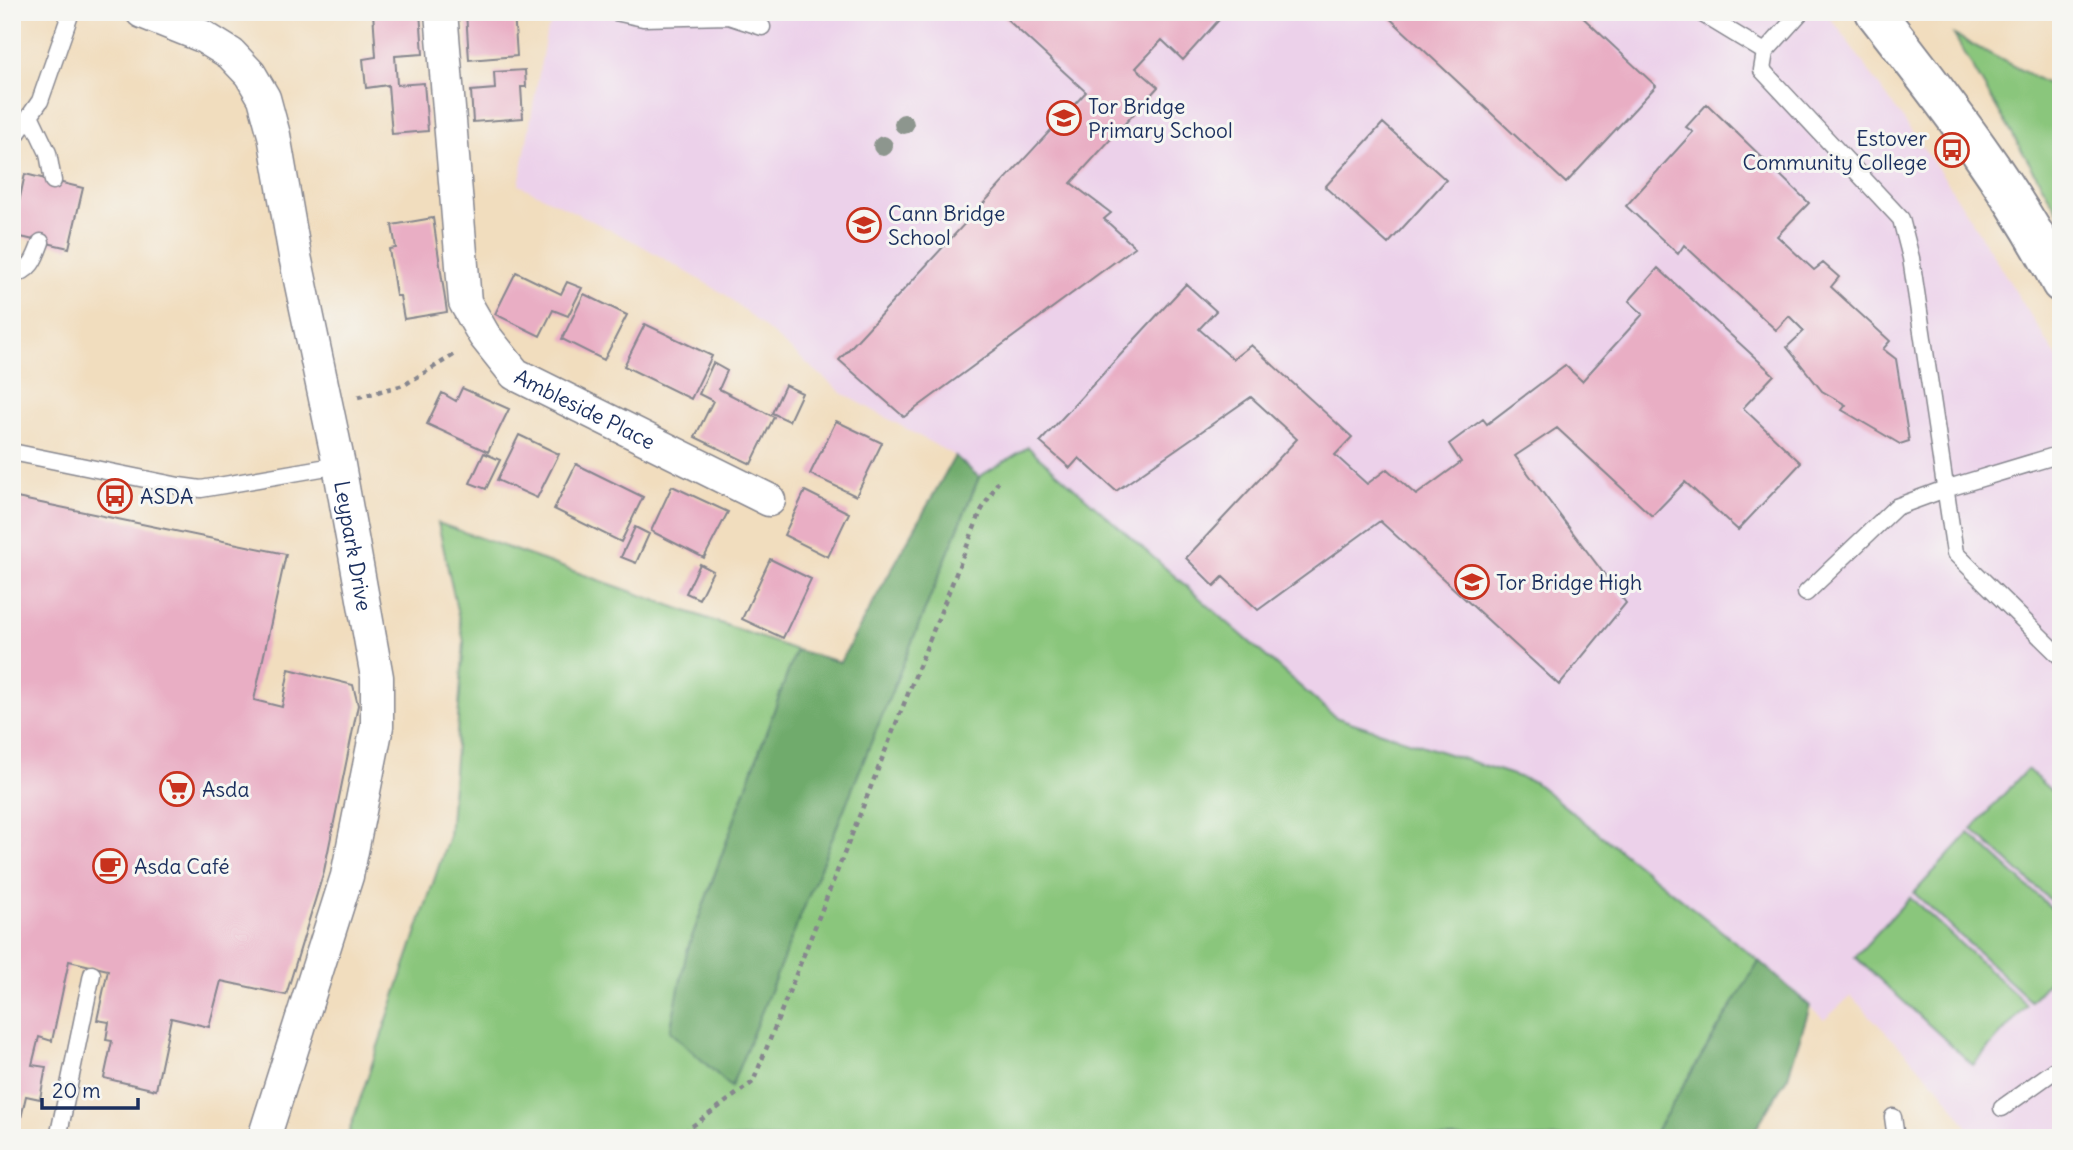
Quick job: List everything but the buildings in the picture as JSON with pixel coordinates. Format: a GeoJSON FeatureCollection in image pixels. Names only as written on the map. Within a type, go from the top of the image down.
{"type":"FeatureCollection","features":[{"type":"Feature","properties":{"kind":"street","name":"Leypark Drive"},"geometry":{"type":"LineString","coordinates":[[142,12],[202,36],[231,54],[250,74],[264,98],[274,135],[295,256],[339,465],[377,677],[377,726],[347,876],[264,1138]]}},
{"type":"Feature","properties":{"kind":"street","name":"Ambleside Place"},"geometry":{"type":"LineString","coordinates":[[441,12],[465,302],[484,335],[515,374],[769,500]]}},
{"type":"Feature","properties":{"kind":"street"},"geometry":{"type":"LineString","coordinates":[[1875,12],[1940,97],[2039,241],[2061,283]]}},
{"type":"Feature","properties":{"kind":"lane"},"geometry":{"type":"LineString","coordinates":[[12,141],[40,101],[71,12]]}},
{"type":"Feature","properties":{"kind":"lane"},"geometry":{"type":"LineString","coordinates":[[615,12],[643,18],[728,16],[762,27]]}},
{"type":"Feature","properties":{"kind":"lane"},"geometry":{"type":"LineString","coordinates":[[1699,12],[1765,52]]}},
{"type":"Feature","properties":{"kind":"lane"},"geometry":{"type":"LineString","coordinates":[[1801,12],[1765,52],[1762,70],[1901,219],[1910,258],[1955,553],[2061,657]]}},
{"type":"Feature","properties":{"kind":"lane"},"geometry":{"type":"LineString","coordinates":[[30,116],[48,153],[54,181]]}},
{"type":"Feature","properties":{"kind":"lane"},"geometry":{"type":"LineString","coordinates":[[12,275],[23,273],[34,263],[41,242]]}},
{"type":"Feature","properties":{"kind":"lane"},"geometry":{"type":"LineString","coordinates":[[12,452],[201,489],[339,465]]}},
{"type":"Feature","properties":{"kind":"lane"},"geometry":{"type":"LineString","coordinates":[[1806,593],[1896,507],[1945,488],[2061,454]]}},
{"type":"Feature","properties":{"kind":"lane"},"geometry":{"type":"LineString","coordinates":[[58,1138],[92,974]]}},
{"type":"Feature","properties":{"kind":"lane"},"geometry":{"type":"LineString","coordinates":[[2002,1108],[2061,1066]]}},
{"type":"Feature","properties":{"kind":"lane"},"geometry":{"type":"LineString","coordinates":[[1893,1117],[1896,1138]]}},
{"type":"Feature","properties":{"kind":"path"},"geometry":{"type":"LineString","coordinates":[[327,405],[404,385],[440,365],[484,335]]}},
{"type":"Feature","properties":{"kind":"path"},"geometry":{"type":"LineString","coordinates":[[676,1138],[753,1082],[981,511],[998,482]]}},
{"type":"Feature","properties":{"kind":"shaded area","name":"Tor Bridge High"},"geometry":{"type":"Polygon","coordinates":[[[586,12],[1825,12],[1944,177],[2061,364],[2061,1138],[1975,1138],[1943,1092],[1851,996],[1824,1020],[1759,961],[1652,1138],[347,1138],[449,836],[464,642],[438,523],[839,663],[955,456],[842,393],[726,295],[637,243],[519,185],[546,34],[554,19],[584,19],[586,12]]]}},
{"type":"Feature","properties":{"kind":"green space"},"geometry":{"type":"Polygon","coordinates":[[[1954,35],[2061,91],[2061,217],[1954,35]]]}},
{"type":"Feature","properties":{"kind":"green space"},"geometry":{"type":"Polygon","coordinates":[[[1028,447],[1335,717],[1534,782],[1759,961],[1652,1138],[347,1138],[449,836],[464,642],[438,523],[796,650],[687,951],[731,1086],[979,477],[1028,447]]]}},
{"type":"Feature","properties":{"kind":"green space"},"geometry":{"type":"Polygon","coordinates":[[[955,456],[979,477],[731,1087],[670,1031],[687,951],[796,650],[840,662],[955,456]]]}},
{"type":"Feature","properties":{"kind":"green space"},"geometry":{"type":"Polygon","coordinates":[[[2027,769],[2061,800],[2061,910],[1972,829],[2027,769]]]}},
{"type":"Feature","properties":{"kind":"green space"},"geometry":{"type":"Polygon","coordinates":[[[1969,833],[2061,917],[2061,968],[2031,1001],[1914,893],[1969,833]]]}},
{"type":"Feature","properties":{"kind":"green space"},"geometry":{"type":"Polygon","coordinates":[[[1910,897],[2027,1005],[1973,1065],[1855,957],[1910,897]]]}},
{"type":"Feature","properties":{"kind":"green space"},"geometry":{"type":"Polygon","coordinates":[[[1759,961],[1810,1006],[1788,1076],[1750,1138],[1652,1138],[1759,961]]]}},
{"type":"Feature","properties":{"kind":"place","name":"Tor Bridge Primary School"},"geometry":{"type":"Point","coordinates":[1064,118]}},
{"type":"Feature","properties":{"kind":"place","name":"Estover Community College"},"geometry":{"type":"Point","coordinates":[1952,150]}},
{"type":"Feature","properties":{"kind":"place","name":"Cann Bridge School"},"geometry":{"type":"Point","coordinates":[864,225]}},
{"type":"Feature","properties":{"kind":"place","name":"ASDA"},"geometry":{"type":"Point","coordinates":[115,496]}},
{"type":"Feature","properties":{"kind":"place","name":"Tor Bridge High"},"geometry":{"type":"Point","coordinates":[1472,582]}},
{"type":"Feature","properties":{"kind":"place","name":"Asda"},"geometry":{"type":"Point","coordinates":[177,789]}},
{"type":"Feature","properties":{"kind":"place","name":"Asda Café"},"geometry":{"type":"Point","coordinates":[110,866]}}]}
